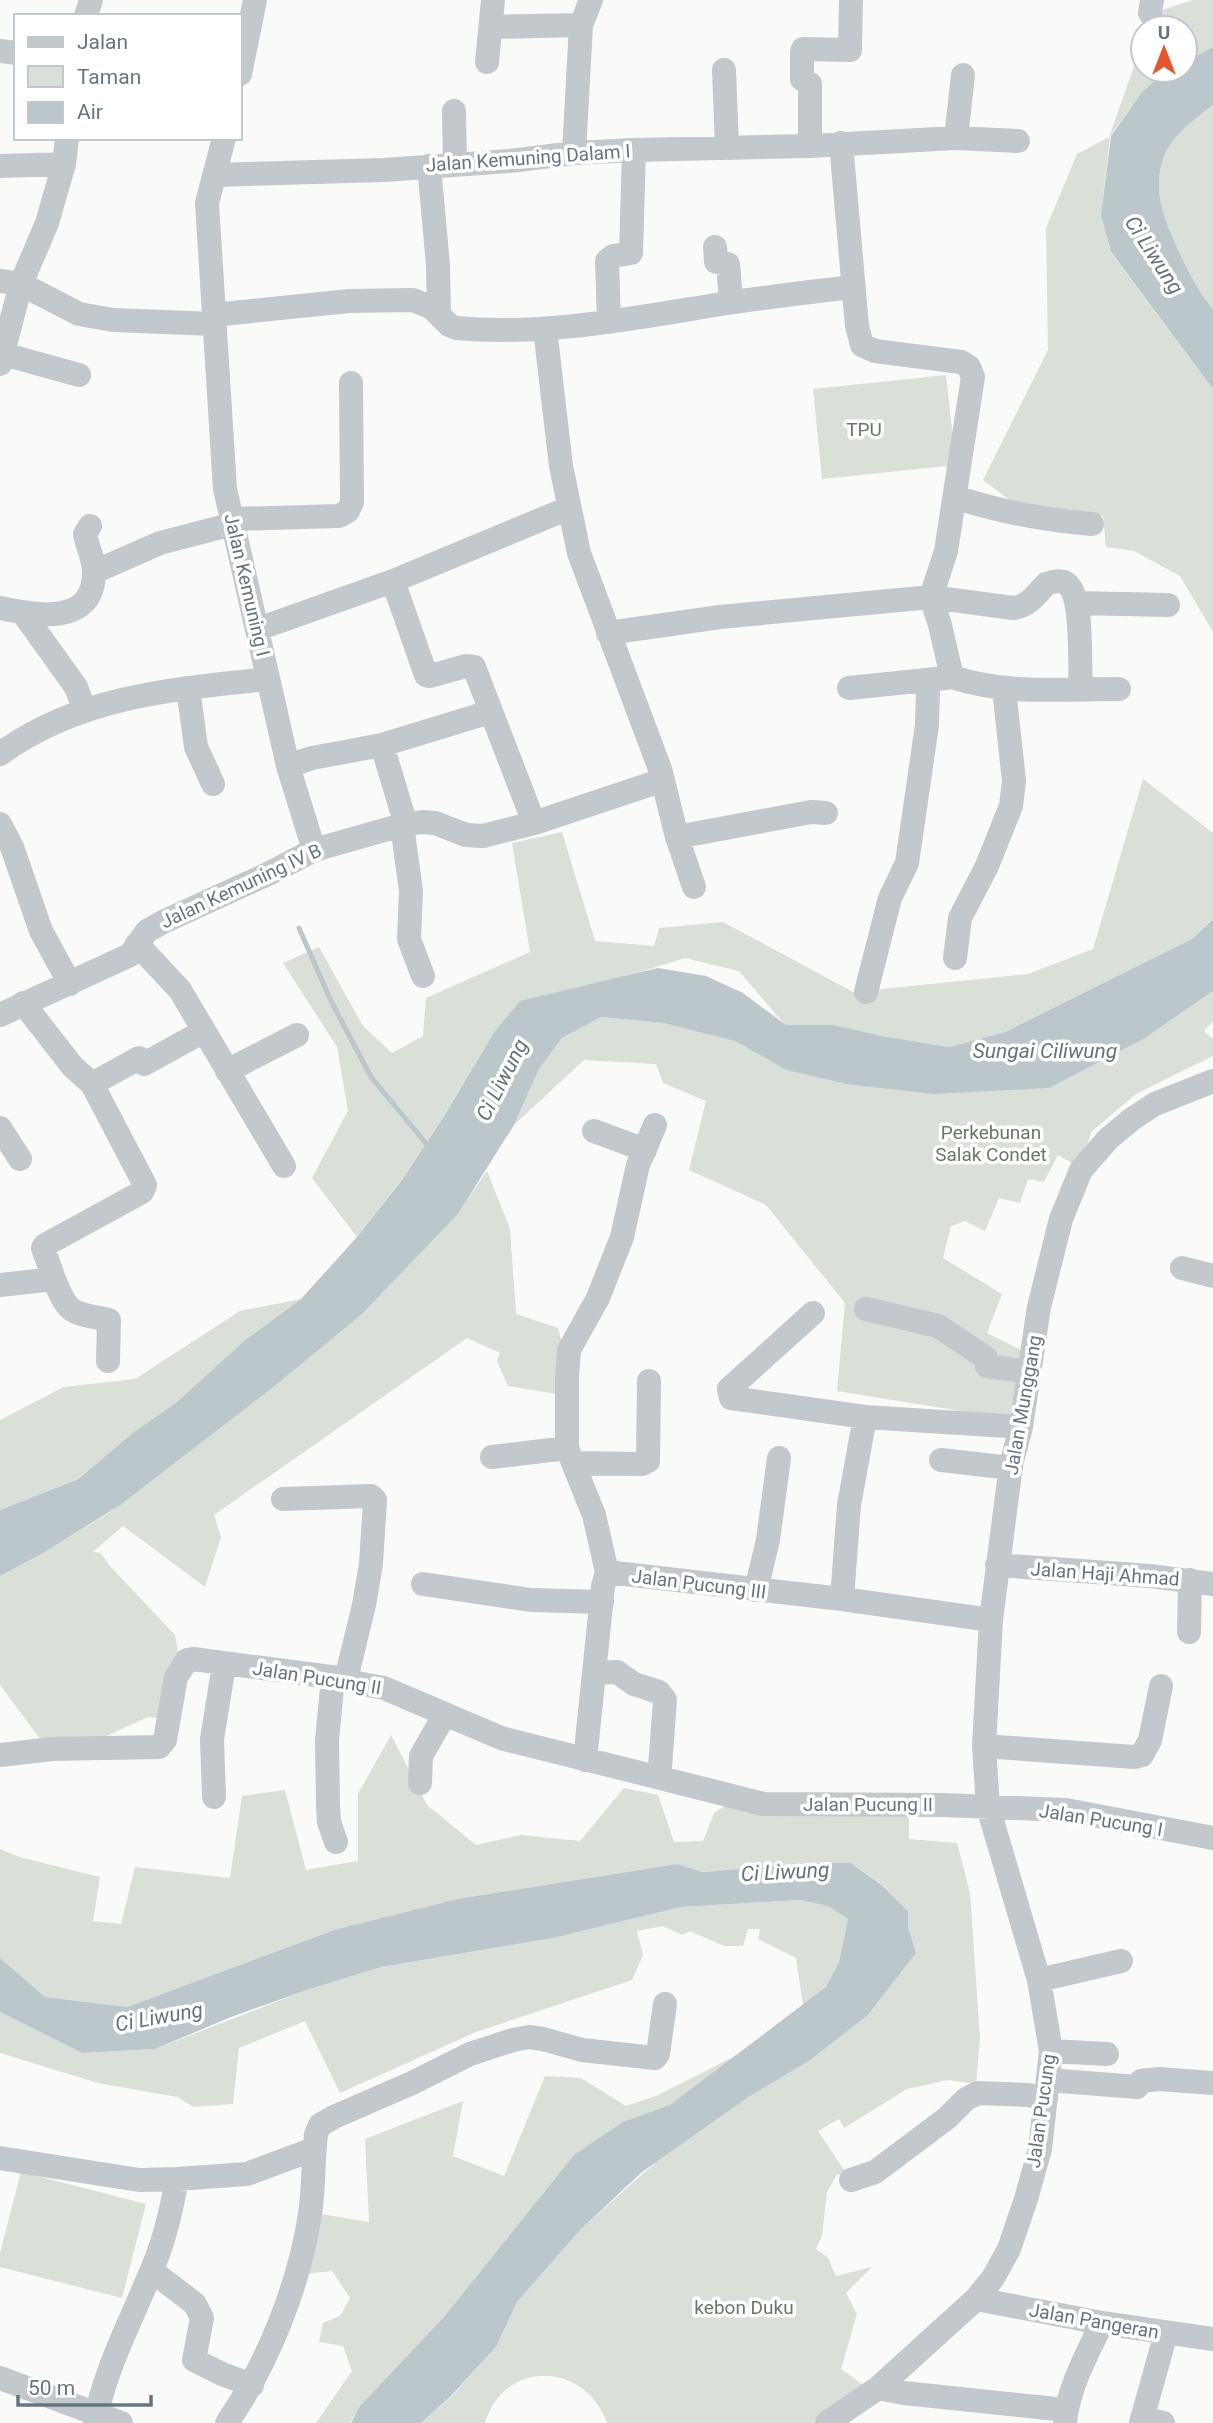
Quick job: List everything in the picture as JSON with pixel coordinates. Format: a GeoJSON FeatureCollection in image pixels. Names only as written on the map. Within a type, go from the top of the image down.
{"type":"FeatureCollection","features":[{"type":"Feature","properties":{"kind":"street"},"geometry":{"type":"LineString","coordinates":[[242,60],[255,0]]}},
{"type":"Feature","properties":{"kind":"street"},"geometry":{"type":"LineString","coordinates":[[487,62],[493,0]]}},
{"type":"Feature","properties":{"kind":"street"},"geometry":{"type":"LineString","coordinates":[[574,153],[581,25],[591,0]]}},
{"type":"Feature","properties":{"kind":"street"},"geometry":{"type":"LineString","coordinates":[[810,146],[810,85],[802,79],[802,51],[850,50],[851,0]]}},
{"type":"Feature","properties":{"kind":"street"},"geometry":{"type":"LineString","coordinates":[[491,27],[581,25]]}},
{"type":"Feature","properties":{"kind":"street"},"geometry":{"type":"LineString","coordinates":[[724,70],[727,147]]}},
{"type":"Feature","properties":{"kind":"street"},"geometry":{"type":"LineString","coordinates":[[956,138],[963,75]]}},
{"type":"Feature","properties":{"kind":"street"},"geometry":{"type":"LineString","coordinates":[[454,111],[455,164]]}},
{"type":"Feature","properties":{"kind":"street","name":"Jalan Kemuning Dalam I"},"geometry":{"type":"LineString","coordinates":[[215,175],[384,170],[634,150],[810,146],[956,138],[1018,141]]}},
{"type":"Feature","properties":{"kind":"street"},"geometry":{"type":"LineString","coordinates":[[67,140],[64,164],[47,223],[11,283],[2,359],[79,375]]}},
{"type":"Feature","properties":{"kind":"street","name":"Jalan Kemuning I"},"geometry":{"type":"LineString","coordinates":[[224,140],[207,202],[225,489],[288,765],[314,850]]}},
{"type":"Feature","properties":{"kind":"street"},"geometry":{"type":"LineString","coordinates":[[841,143],[857,326],[863,345],[875,351],[961,362],[970,367],[973,377],[946,551],[931,597],[940,625],[942,679]]}},
{"type":"Feature","properties":{"kind":"street"},"geometry":{"type":"LineString","coordinates":[[609,322],[607,261],[613,256],[631,253],[634,150]]}},
{"type":"Feature","properties":{"kind":"street"},"geometry":{"type":"LineString","coordinates":[[0,166],[64,164]]}},
{"type":"Feature","properties":{"kind":"street"},"geometry":{"type":"LineString","coordinates":[[429,166],[438,265],[439,315]]}},
{"type":"Feature","properties":{"kind":"street"},"geometry":{"type":"LineString","coordinates":[[715,247],[716,262],[729,264],[732,302]]}},
{"type":"Feature","properties":{"kind":"street"},"geometry":{"type":"LineString","coordinates":[[11,283],[79,314],[113,320],[214,320],[349,301],[389,299],[422,302],[456,328],[545,329],[853,287]]}},
{"type":"Feature","properties":{"kind":"street"},"geometry":{"type":"LineString","coordinates":[[545,329],[561,466],[579,554],[663,780],[677,837],[694,887]]}},
{"type":"Feature","properties":{"kind":"street"},"geometry":{"type":"LineString","coordinates":[[94,572],[160,543],[232,522],[339,516],[348,511],[352,502],[354,469],[351,383]]}},
{"type":"Feature","properties":{"kind":"street"},"geometry":{"type":"LineString","coordinates":[[955,496],[1018,515],[1092,524]]}},
{"type":"Feature","properties":{"kind":"street"},"geometry":{"type":"LineString","coordinates":[[258,629],[393,581],[569,508]]}},
{"type":"Feature","properties":{"kind":"street"},"geometry":{"type":"LineString","coordinates":[[12,610],[50,615],[73,612],[90,593],[94,572],[85,534],[90,526]]}},
{"type":"Feature","properties":{"kind":"street"},"geometry":{"type":"LineString","coordinates":[[393,581],[426,675],[466,666],[474,667],[534,823]]}},
{"type":"Feature","properties":{"kind":"street"},"geometry":{"type":"LineString","coordinates":[[608,633],[720,617],[931,597],[1022,607],[1031,602],[1046,584],[1064,582],[1068,584],[1077,603],[1080,689]]}},
{"type":"Feature","properties":{"kind":"street"},"geometry":{"type":"LineString","coordinates":[[1077,603],[1168,605]]}},
{"type":"Feature","properties":{"kind":"street"},"geometry":{"type":"LineString","coordinates":[[12,610],[76,687],[85,711]]}},
{"type":"Feature","properties":{"kind":"street"},"geometry":{"type":"LineString","coordinates":[[0,754],[43,728],[85,711],[163,690],[268,679]]}},
{"type":"Feature","properties":{"kind":"street"},"geometry":{"type":"LineString","coordinates":[[866,992],[890,898],[907,863],[928,725],[928,688],[942,679]]}},
{"type":"Feature","properties":{"kind":"street"},"geometry":{"type":"LineString","coordinates":[[849,688],[942,679],[1004,689],[1119,689]]}},
{"type":"Feature","properties":{"kind":"street"},"geometry":{"type":"LineString","coordinates":[[188,688],[196,747],[213,784]]}},
{"type":"Feature","properties":{"kind":"street"},"geometry":{"type":"LineString","coordinates":[[955,958],[960,918],[987,866],[1011,806],[1014,781],[1004,689]]}},
{"type":"Feature","properties":{"kind":"street"},"geometry":{"type":"LineString","coordinates":[[288,765],[312,758],[348,754],[490,712]]}},
{"type":"Feature","properties":{"kind":"street"},"geometry":{"type":"LineString","coordinates":[[382,745],[404,825],[411,891],[409,939],[423,976]]}},
{"type":"Feature","properties":{"kind":"street","name":"Jalan Kemuning IV B"},"geometry":{"type":"LineString","coordinates":[[0,1015],[130,955],[147,932],[163,922],[314,850],[404,825],[435,823],[458,833],[483,836],[534,823],[663,780]]}},
{"type":"Feature","properties":{"kind":"street"},"geometry":{"type":"LineString","coordinates":[[677,837],[811,812],[826,813]]}},
{"type":"Feature","properties":{"kind":"street"},"geometry":{"type":"LineString","coordinates":[[0,824],[12,847],[41,931],[70,984]]}},
{"type":"Feature","properties":{"kind":"street"},"geometry":{"type":"LineString","coordinates":[[137,944],[180,990],[285,1166]]}},
{"type":"Feature","properties":{"kind":"street"},"geometry":{"type":"LineString","coordinates":[[23,1003],[73,1067],[92,1084],[145,1182],[142,1192],[45,1244],[43,1248],[65,1305],[73,1312],[109,1320],[108,1361]]}},
{"type":"Feature","properties":{"kind":"street"},"geometry":{"type":"LineString","coordinates":[[92,1084],[139,1058],[144,1064],[204,1031]]}},
{"type":"Feature","properties":{"kind":"street"},"geometry":{"type":"LineString","coordinates":[[227,1071],[297,1035]]}},
{"type":"Feature","properties":{"kind":"street","name":"Jalan Munggang"},"geometry":{"type":"LineString","coordinates":[[988,1807],[984,1745],[997,1565],[1039,1307],[1060,1219],[1082,1170],[1108,1139],[1156,1104],[1213,1082]]}},
{"type":"Feature","properties":{"kind":"street","name":"Jalan Pucung III"},"geometry":{"type":"LineString","coordinates":[[655,1125],[638,1165],[622,1237],[598,1298],[569,1350],[567,1377],[571,1456],[599,1529],[607,1572],[991,1619]]}},
{"type":"Feature","properties":{"kind":"street"},"geometry":{"type":"LineString","coordinates":[[0,1128],[20,1159]]}},
{"type":"Feature","properties":{"kind":"street"},"geometry":{"type":"LineString","coordinates":[[594,1130],[645,1150]]}},
{"type":"Feature","properties":{"kind":"street"},"geometry":{"type":"LineString","coordinates":[[1182,1268],[1213,1276]]}},
{"type":"Feature","properties":{"kind":"street"},"geometry":{"type":"LineString","coordinates":[[0,1285],[54,1279]]}},
{"type":"Feature","properties":{"kind":"street"},"geometry":{"type":"LineString","coordinates":[[866,1308],[938,1326],[986,1358],[987,1366],[1029,1372]]}},
{"type":"Feature","properties":{"kind":"street"},"geometry":{"type":"LineString","coordinates":[[813,1313],[729,1389],[729,1395],[735,1399],[865,1417],[1021,1427]]}},
{"type":"Feature","properties":{"kind":"street"},"geometry":{"type":"LineString","coordinates":[[492,1457],[571,1456],[642,1464],[648,1461],[649,1381]]}},
{"type":"Feature","properties":{"kind":"street"},"geometry":{"type":"LineString","coordinates":[[842,1599],[849,1505],[865,1417]]}},
{"type":"Feature","properties":{"kind":"street"},"geometry":{"type":"LineString","coordinates":[[756,1590],[768,1540],[779,1458]]}},
{"type":"Feature","properties":{"kind":"street"},"geometry":{"type":"LineString","coordinates":[[941,1460],[1011,1468]]}},
{"type":"Feature","properties":{"kind":"street"},"geometry":{"type":"LineString","coordinates":[[283,1499],[371,1496],[375,1500],[371,1564],[364,1605],[340,1679],[328,1735],[329,1822],[336,1842]]}},
{"type":"Feature","properties":{"kind":"street","name":"Jalan Haji Ahmad"},"geometry":{"type":"LineString","coordinates":[[997,1565],[1202,1582]]}},
{"type":"Feature","properties":{"kind":"street"},"geometry":{"type":"LineString","coordinates":[[585,1760],[596,1673],[601,1602],[607,1572]]}},
{"type":"Feature","properties":{"kind":"street"},"geometry":{"type":"LineString","coordinates":[[1189,1632],[1202,1582]]}},
{"type":"Feature","properties":{"kind":"street"},"geometry":{"type":"LineString","coordinates":[[423,1584],[531,1600],[601,1602]]}},
{"type":"Feature","properties":{"kind":"street","name":"Jalan Pucung II"},"geometry":{"type":"LineString","coordinates":[[0,1755],[65,1748],[159,1747],[165,1740],[175,1682],[187,1660],[340,1679],[384,1688],[501,1738],[764,1804],[988,1807]]}},
{"type":"Feature","properties":{"kind":"street"},"geometry":{"type":"LineString","coordinates":[[214,1797],[212,1739],[224,1665]]}},
{"type":"Feature","properties":{"kind":"street"},"geometry":{"type":"LineString","coordinates":[[596,1673],[617,1672],[634,1684],[659,1692],[663,1696],[665,1700],[660,1767]]}},
{"type":"Feature","properties":{"kind":"street"},"geometry":{"type":"LineString","coordinates":[[984,1745],[1142,1755],[1150,1740],[1161,1686]]}},
{"type":"Feature","properties":{"kind":"street"},"geometry":{"type":"LineString","coordinates":[[420,1783],[421,1756],[445,1714]]}},
{"type":"Feature","properties":{"kind":"street","name":"Jalan Pucung I"},"geometry":{"type":"LineString","coordinates":[[988,1807],[1066,1810],[1213,1838]]}},
{"type":"Feature","properties":{"kind":"street","name":"Jalan Pucung"},"geometry":{"type":"LineString","coordinates":[[827,2423],[878,2388],[976,2299],[993,2278],[1009,2249],[1027,2199],[1040,2149],[1051,2051],[1038,1980],[988,1807]]}},
{"type":"Feature","properties":{"kind":"street"},"geometry":{"type":"LineString","coordinates":[[1038,1980],[1121,1961]]}},
{"type":"Feature","properties":{"kind":"street"},"geometry":{"type":"LineString","coordinates":[[227,2423],[252,2385],[282,2316],[309,2215],[314,2149],[320,2125],[492,2046],[529,2037],[582,2050],[655,2058],[658,2054],[665,2004]]}},
{"type":"Feature","properties":{"kind":"street"},"geometry":{"type":"LineString","coordinates":[[1051,2051],[1107,2054]]}},
{"type":"Feature","properties":{"kind":"street"},"geometry":{"type":"LineString","coordinates":[[851,2180],[875,2172],[947,2118],[966,2099],[978,2093],[1028,2095],[1047,2090],[1137,2087],[1141,2081],[1159,2079],[1213,2083]]}},
{"type":"Feature","properties":{"kind":"street"},"geometry":{"type":"LineString","coordinates":[[0,2158],[139,2180],[177,2179],[247,2174],[314,2149]]}},
{"type":"Feature","properties":{"kind":"street"},"geometry":{"type":"LineString","coordinates":[[96,2419],[117,2353],[152,2271],[170,2215],[177,2179]]}},
{"type":"Feature","properties":{"kind":"street"},"geometry":{"type":"LineString","coordinates":[[152,2271],[195,2304],[202,2318],[194,2360],[252,2385]]}},
{"type":"Feature","properties":{"kind":"street","name":"Jalan Pangeran"},"geometry":{"type":"LineString","coordinates":[[976,2299],[1102,2323],[1213,2339]]}},
{"type":"Feature","properties":{"kind":"street"},"geometry":{"type":"LineString","coordinates":[[878,2388],[1065,2416],[1084,2360],[1102,2323]]}},
{"type":"Feature","properties":{"kind":"street"},"geometry":{"type":"LineString","coordinates":[[1149,2421],[1166,2333]]}},
{"type":"Feature","properties":{"kind":"street"},"geometry":{"type":"LineString","coordinates":[[0,2378],[96,2419],[121,2423]]}},
{"type":"Feature","properties":{"kind":"green space"},"geometry":{"type":"Polygon","coordinates":[[[1193,0],[1213,0],[1213,47],[1199,54],[1199,14],[1153,13],[1193,0]]]}},
{"type":"Feature","properties":{"kind":"green space"},"geometry":{"type":"Polygon","coordinates":[[[1129,81],[1129,84],[1151,84],[1142,92],[1110,136],[1101,215],[1111,253],[1213,389],[1213,632],[1180,576],[1134,551],[1106,547],[1103,516],[1019,507],[983,480],[1048,350],[1046,228],[1077,154],[1109,137],[1129,81]]]}},
{"type":"Feature","properties":{"kind":"green space"},"geometry":{"type":"Polygon","coordinates":[[[1213,105],[1213,309],[1198,288],[1175,243],[1164,215],[1159,183],[1162,162],[1171,143],[1213,105]]]}},
{"type":"Feature","properties":{"kind":"green space","name":"TPU"},"geometry":{"type":"Polygon","coordinates":[[[946,375],[956,465],[822,479],[813,389],[946,375]]]}},
{"type":"Feature","properties":{"kind":"green space"},"geometry":{"type":"Polygon","coordinates":[[[1143,779],[1213,833],[1213,918],[1192,939],[1005,1032],[949,1047],[834,1025],[786,1026],[739,971],[685,958],[620,978],[521,1001],[493,1034],[401,1180],[357,1237],[312,1178],[348,1111],[337,1047],[283,963],[319,947],[363,1026],[392,1053],[423,1036],[426,998],[530,952],[512,843],[562,832],[595,941],[654,946],[659,928],[723,922],[853,992],[1028,974],[1093,949],[1143,779]]]}},
{"type":"Feature","properties":{"kind":"green space","name":"Perkebunan Salak Condet"},"geometry":{"type":"Polygon","coordinates":[[[1213,991],[1213,1021],[1204,1031],[1213,1039],[1213,1056],[1136,1094],[1091,1132],[1081,1168],[1058,1155],[1044,1182],[1028,1179],[1020,1203],[999,1198],[985,1231],[965,1221],[951,1226],[943,1258],[1002,1294],[987,1333],[1021,1350],[1019,1426],[1004,1418],[837,1391],[845,1303],[766,1205],[689,1170],[706,1101],[663,1083],[656,1064],[584,1060],[514,1125],[539,1069],[562,1038],[601,1017],[663,1023],[733,1040],[786,1070],[846,1084],[1145,1038],[1213,991]]]}},
{"type":"Feature","properties":{"kind":"green space"},"geometry":{"type":"Polygon","coordinates":[[[487,1171],[510,1229],[516,1314],[558,1328],[564,1353],[563,1395],[508,1386],[497,1361],[500,1353],[467,1338],[214,1515],[221,1537],[205,1587],[123,1526],[93,1552],[101,1553],[109,1565],[175,1635],[185,1688],[164,1719],[148,1717],[102,1738],[44,1744],[0,1685],[0,1576],[107,1514],[362,1314],[457,1215],[487,1171]]]}},
{"type":"Feature","properties":{"kind":"green space"},"geometry":{"type":"Polygon","coordinates":[[[301,1299],[244,1341],[177,1402],[77,1479],[0,1510],[0,1420],[64,1387],[135,1379],[240,1311],[301,1299]]]}},
{"type":"Feature","properties":{"kind":"green space","name":"kebon Duku"},"geometry":{"type":"Polygon","coordinates":[[[391,1735],[427,1805],[476,1845],[521,1835],[580,1841],[624,1788],[658,1795],[674,1842],[703,1841],[714,1813],[744,1793],[909,1812],[909,1839],[957,1843],[970,1893],[980,2038],[976,2084],[948,2080],[907,2089],[844,2128],[839,2119],[818,2131],[850,2179],[837,2174],[827,2192],[822,2236],[816,2249],[828,2258],[836,2276],[872,2267],[846,2293],[857,2314],[841,2369],[870,2390],[828,2423],[607,2423],[596,2403],[581,2388],[564,2379],[545,2376],[526,2379],[509,2387],[495,2402],[485,2423],[421,2423],[451,2397],[496,2347],[517,2302],[581,2229],[656,2162],[747,2098],[809,2061],[868,2015],[916,1953],[908,1926],[908,1911],[884,1886],[851,1863],[813,1863],[703,1872],[677,1864],[457,1899],[337,1929],[127,2007],[45,1997],[0,1958],[0,1849],[19,1857],[100,1877],[93,1921],[121,1924],[135,1867],[230,1878],[242,1796],[285,1790],[306,1870],[358,1861],[358,1794],[391,1735]]]}},
{"type":"Feature","properties":{"kind":"green space"},"geometry":{"type":"Polygon","coordinates":[[[800,1900],[828,1906],[848,1919],[839,1962],[826,1987],[803,2005],[796,1958],[758,1939],[760,1929],[748,1929],[743,1946],[724,1946],[690,1931],[682,1935],[663,1926],[637,1931],[643,1955],[632,1980],[476,2032],[340,2093],[305,2021],[239,2048],[233,2104],[194,2107],[177,2097],[98,2083],[0,2053],[0,2012],[82,2053],[155,2049],[304,1991],[381,1967],[553,1938],[681,1907],[800,1900]]]}},
{"type":"Feature","properties":{"kind":"green space"},"geometry":{"type":"Polygon","coordinates":[[[741,2053],[670,2105],[574,2155],[443,2318],[359,2407],[350,2423],[316,2423],[352,2371],[343,2346],[319,2342],[323,2323],[340,2316],[350,2298],[332,2271],[304,2274],[315,2213],[369,2222],[365,2139],[463,2101],[453,2156],[504,2176],[545,2076],[581,2078],[626,2106],[656,2096],[741,2053]]]}},
{"type":"Feature","properties":{"kind":"green space"},"geometry":{"type":"Polygon","coordinates":[[[21,2172],[146,2204],[122,2298],[0,2267],[0,2253],[21,2172]]]}},
{"type":"Feature","properties":{"kind":"water","name":"Ci Liwung"},"geometry":{"type":"Polygon","coordinates":[[[1213,47],[1213,105],[1171,143],[1162,162],[1159,183],[1164,215],[1175,243],[1198,288],[1213,309],[1213,389],[1111,252],[1101,215],[1111,136],[1142,92],[1151,84],[1199,84],[1199,54],[1213,47]]]}},
{"type":"Feature","properties":{"kind":"water","name":"Sungai Ciliwung"},"geometry":{"type":"Polygon","coordinates":[[[1213,919],[1213,991],[1145,1038],[1049,1088],[933,1094],[846,1084],[786,1070],[735,1041],[663,1023],[601,1017],[562,1038],[539,1069],[514,1125],[458,1214],[362,1314],[272,1388],[120,1505],[45,1552],[0,1576],[0,1510],[78,1479],[133,1433],[177,1402],[244,1341],[301,1299],[357,1237],[401,1181],[493,1034],[520,1001],[658,968],[706,976],[743,993],[786,1025],[834,1025],[949,1047],[1005,1032],[1192,939],[1213,919]]]}},
{"type":"Feature","properties":{"kind":"water","name":"Ci Liwung"},"geometry":{"type":"Polygon","coordinates":[[[813,1863],[851,1863],[883,1886],[908,1911],[908,1926],[916,1953],[868,2015],[809,2061],[747,2098],[642,2172],[581,2229],[517,2302],[496,2347],[450,2397],[421,2423],[351,2423],[359,2407],[443,2318],[574,2155],[623,2122],[670,2105],[826,1987],[839,1962],[848,1919],[828,1906],[800,1900],[681,1907],[553,1938],[381,1967],[231,2017],[155,2049],[82,2053],[0,2012],[0,1958],[45,1997],[127,2007],[337,1929],[457,1899],[677,1864],[703,1872],[813,1863]]]}},
{"type":"Feature","properties":{"kind":"waterway"},"geometry":{"type":"LineString","coordinates":[[299,928],[331,1001],[371,1077],[429,1147]]}}]}
